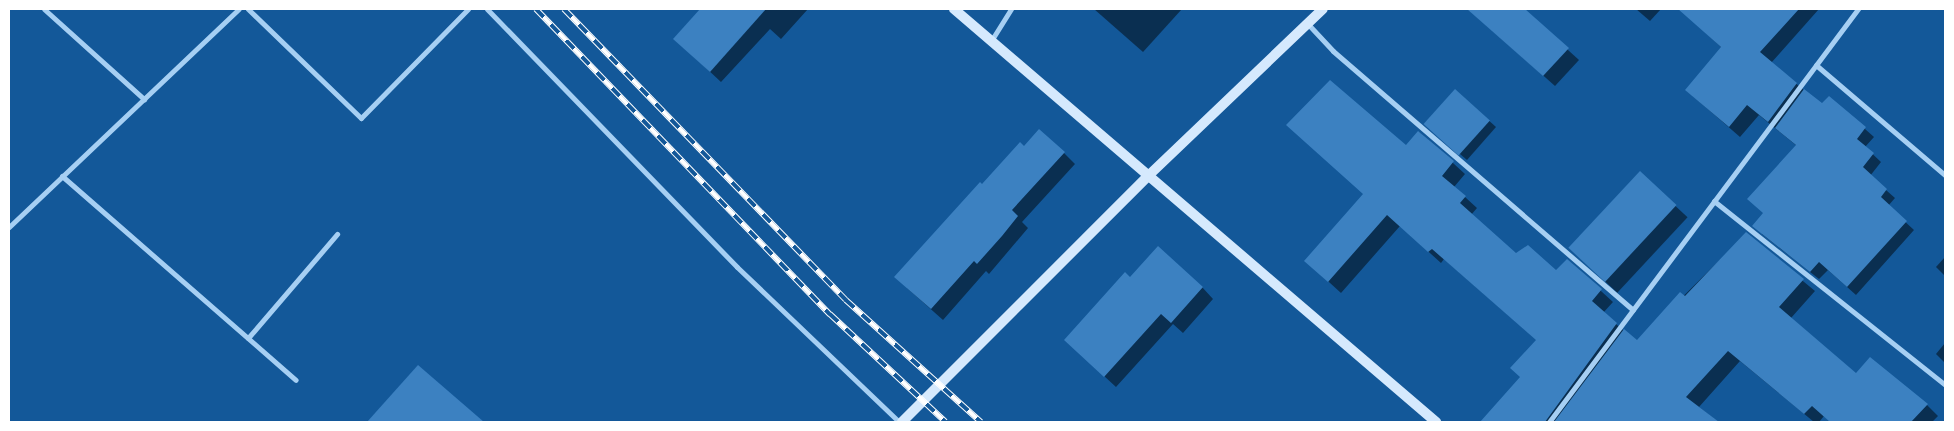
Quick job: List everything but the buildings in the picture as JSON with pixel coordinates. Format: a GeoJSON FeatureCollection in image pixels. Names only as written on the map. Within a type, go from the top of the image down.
{"type":"FeatureCollection","features":[{"type":"Feature","properties":{"kind":"street"},"geometry":{"type":"LineString","coordinates":[[44,9],[144,99]]}},
{"type":"Feature","properties":{"kind":"street"},"geometry":{"type":"LineString","coordinates":[[9,227],[239,9]]}},
{"type":"Feature","properties":{"kind":"street"},"geometry":{"type":"LineString","coordinates":[[248,9],[361,118],[468,9]]}},
{"type":"Feature","properties":{"kind":"street"},"geometry":{"type":"LineString","coordinates":[[487,9],[737,267],[900,422],[1146,177],[1306,22],[1323,9]]}},
{"type":"Feature","properties":{"kind":"street"},"geometry":{"type":"LineString","coordinates":[[954,9],[1146,177],[1436,422]]}},
{"type":"Feature","properties":{"kind":"street"},"geometry":{"type":"LineString","coordinates":[[991,41],[1011,9]]}},
{"type":"Feature","properties":{"kind":"street"},"geometry":{"type":"LineString","coordinates":[[1549,422],[1858,9]]}},
{"type":"Feature","properties":{"kind":"street"},"geometry":{"type":"LineString","coordinates":[[1306,22],[1334,50],[1633,310]]}},
{"type":"Feature","properties":{"kind":"street"},"geometry":{"type":"LineString","coordinates":[[1816,66],[1945,175]]}},
{"type":"Feature","properties":{"kind":"street"},"geometry":{"type":"LineString","coordinates":[[62,176],[296,380]]}},
{"type":"Feature","properties":{"kind":"street"},"geometry":{"type":"LineString","coordinates":[[1714,201],[1945,385]]}},
{"type":"Feature","properties":{"kind":"street"},"geometry":{"type":"LineString","coordinates":[[248,338],[337,234]]}},
{"type":"Feature","properties":{"kind":"railway"},"geometry":{"type":"LineString","coordinates":[[536,9],[830,314],[946,422]]}},
{"type":"Feature","properties":{"kind":"railway"},"geometry":{"type":"LineString","coordinates":[[564,9],[846,300],[981,422]]}}]}
